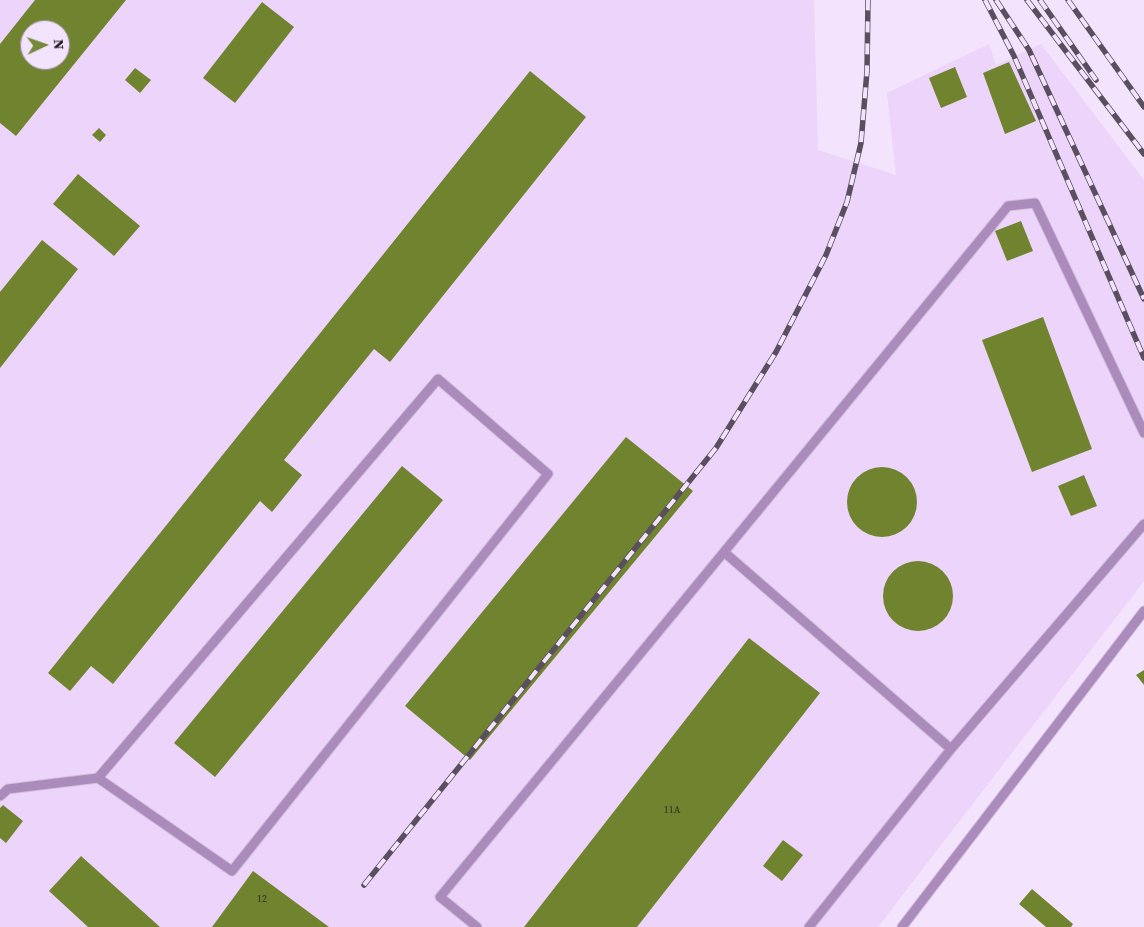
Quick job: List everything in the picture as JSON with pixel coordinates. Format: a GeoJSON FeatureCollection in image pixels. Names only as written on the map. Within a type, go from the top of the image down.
{"type":"FeatureCollection","features":[{"type":"Feature","properties":{"kind":"lane"},"geometry":{"type":"LineString","coordinates":[[477,927],[440,897],[1008,206],[1035,203],[1144,433]]}},
{"type":"Feature","properties":{"kind":"lane"},"geometry":{"type":"LineString","coordinates":[[0,796],[8,789],[98,778],[232,871],[548,474],[438,378],[98,778]]}},
{"type":"Feature","properties":{"kind":"lane"},"geometry":{"type":"LineString","coordinates":[[809,927],[950,749],[1144,524]]}},
{"type":"Feature","properties":{"kind":"lane"},"geometry":{"type":"LineString","coordinates":[[724,552],[950,749]]}},
{"type":"Feature","properties":{"kind":"lane"},"geometry":{"type":"LineString","coordinates":[[902,927],[1144,611]]}},
{"type":"Feature","properties":{"kind":"shaded area"},"geometry":{"type":"Polygon","coordinates":[[[0,0],[814,0],[818,150],[896,175],[887,93],[989,44],[996,65],[1041,44],[1144,180],[1144,581],[878,927],[0,927],[0,0]]]}},
{"type":"Feature","properties":{"kind":"building"},"geometry":{"type":"Polygon","coordinates":[[[35,0],[126,0],[70,69],[70,20],[20,20],[20,70],[69,70],[16,136],[0,123],[0,44],[35,0]]]}},
{"type":"Feature","properties":{"kind":"building"},"geometry":{"type":"Polygon","coordinates":[[[262,2],[294,27],[235,103],[203,78],[262,2]]]}},
{"type":"Feature","properties":{"kind":"building"},"geometry":{"type":"Polygon","coordinates":[[[1009,62],[1036,121],[1005,134],[983,73],[1009,62]]]}},
{"type":"Feature","properties":{"kind":"building"},"geometry":{"type":"Polygon","coordinates":[[[955,67],[967,97],[941,108],[929,78],[955,67]]]}},
{"type":"Feature","properties":{"kind":"building"},"geometry":{"type":"Polygon","coordinates":[[[135,68],[151,80],[140,93],[125,80],[135,68]]]}},
{"type":"Feature","properties":{"kind":"building"},"geometry":{"type":"Polygon","coordinates":[[[530,71],[586,117],[390,362],[374,349],[284,460],[302,475],[272,512],[260,501],[113,684],[91,666],[70,691],[48,673],[530,71]]]}},
{"type":"Feature","properties":{"kind":"building"},"geometry":{"type":"Polygon","coordinates":[[[99,128],[106,135],[100,142],[92,135],[99,128]]]}},
{"type":"Feature","properties":{"kind":"building"},"geometry":{"type":"Polygon","coordinates":[[[78,174],[140,226],[114,256],[53,204],[78,174]]]}},
{"type":"Feature","properties":{"kind":"building"},"geometry":{"type":"Polygon","coordinates":[[[1021,221],[1033,251],[1007,261],[995,231],[1021,221]]]}},
{"type":"Feature","properties":{"kind":"building"},"geometry":{"type":"Polygon","coordinates":[[[42,240],[78,269],[0,368],[0,292],[42,240]]]}},
{"type":"Feature","properties":{"kind":"building"},"geometry":{"type":"Polygon","coordinates":[[[1043,317],[1092,449],[1032,472],[982,340],[1043,317]]]}},
{"type":"Feature","properties":{"kind":"building"},"geometry":{"type":"Polygon","coordinates":[[[626,437],[693,491],[470,760],[405,706],[626,437]]]}},
{"type":"Feature","properties":{"kind":"building"},"geometry":{"type":"Polygon","coordinates":[[[402,466],[443,500],[215,777],[174,743],[402,466]]]}},
{"type":"Feature","properties":{"kind":"building"},"geometry":{"type":"Polygon","coordinates":[[[875,467],[889,467],[902,473],[911,482],[917,495],[915,515],[907,527],[889,537],[875,537],[862,531],[853,522],[847,509],[847,495],[853,482],[862,473],[875,467]]]}},
{"type":"Feature","properties":{"kind":"building"},"geometry":{"type":"Polygon","coordinates":[[[1084,475],[1097,506],[1071,516],[1058,486],[1084,475]]]}},
{"type":"Feature","properties":{"kind":"building"},"geometry":{"type":"Polygon","coordinates":[[[918,561],[931,564],[943,571],[950,583],[953,596],[950,609],[943,621],[931,628],[918,631],[905,628],[893,621],[886,609],[883,596],[886,583],[893,571],[905,564],[918,561]]]}},
{"type":"Feature","properties":{"kind":"building"},"geometry":{"type":"Polygon","coordinates":[[[749,638],[820,693],[637,927],[524,927],[749,638]]]}},
{"type":"Feature","properties":{"kind":"building"},"geometry":{"type":"Polygon","coordinates":[[[1144,670],[1144,685],[1136,675],[1144,670]]]}},
{"type":"Feature","properties":{"kind":"building"},"geometry":{"type":"Polygon","coordinates":[[[3,805],[23,821],[6,843],[0,838],[0,808],[3,805]]]}},
{"type":"Feature","properties":{"kind":"building"},"geometry":{"type":"Polygon","coordinates":[[[783,840],[803,855],[782,881],[763,866],[783,840]]]}},
{"type":"Feature","properties":{"kind":"building"},"geometry":{"type":"Polygon","coordinates":[[[81,856],[160,927],[88,927],[49,891],[81,856]]]}},
{"type":"Feature","properties":{"kind":"building"},"geometry":{"type":"Polygon","coordinates":[[[253,871],[329,927],[212,927],[253,871]]]}},
{"type":"Feature","properties":{"kind":"building"},"geometry":{"type":"Polygon","coordinates":[[[1032,889],[1073,924],[1071,927],[1046,927],[1019,904],[1032,889]]]}},
{"type":"Feature","properties":{"kind":"railway"},"geometry":{"type":"LineString","coordinates":[[364,885],[716,448],[776,352],[826,255],[847,202],[861,143],[867,71],[868,0]]}},
{"type":"Feature","properties":{"kind":"railway"},"geometry":{"type":"LineString","coordinates":[[985,0],[1014,56],[1144,358]]}},
{"type":"Feature","properties":{"kind":"railway"},"geometry":{"type":"LineString","coordinates":[[996,0],[1029,50],[1144,299]]}},
{"type":"Feature","properties":{"kind":"railway"},"geometry":{"type":"LineString","coordinates":[[1027,0],[1144,154]]}},
{"type":"Feature","properties":{"kind":"railway"},"geometry":{"type":"LineString","coordinates":[[1040,0],[1096,80]]}},
{"type":"Feature","properties":{"kind":"railway"},"geometry":{"type":"LineString","coordinates":[[1068,0],[1144,107]]}}]}
